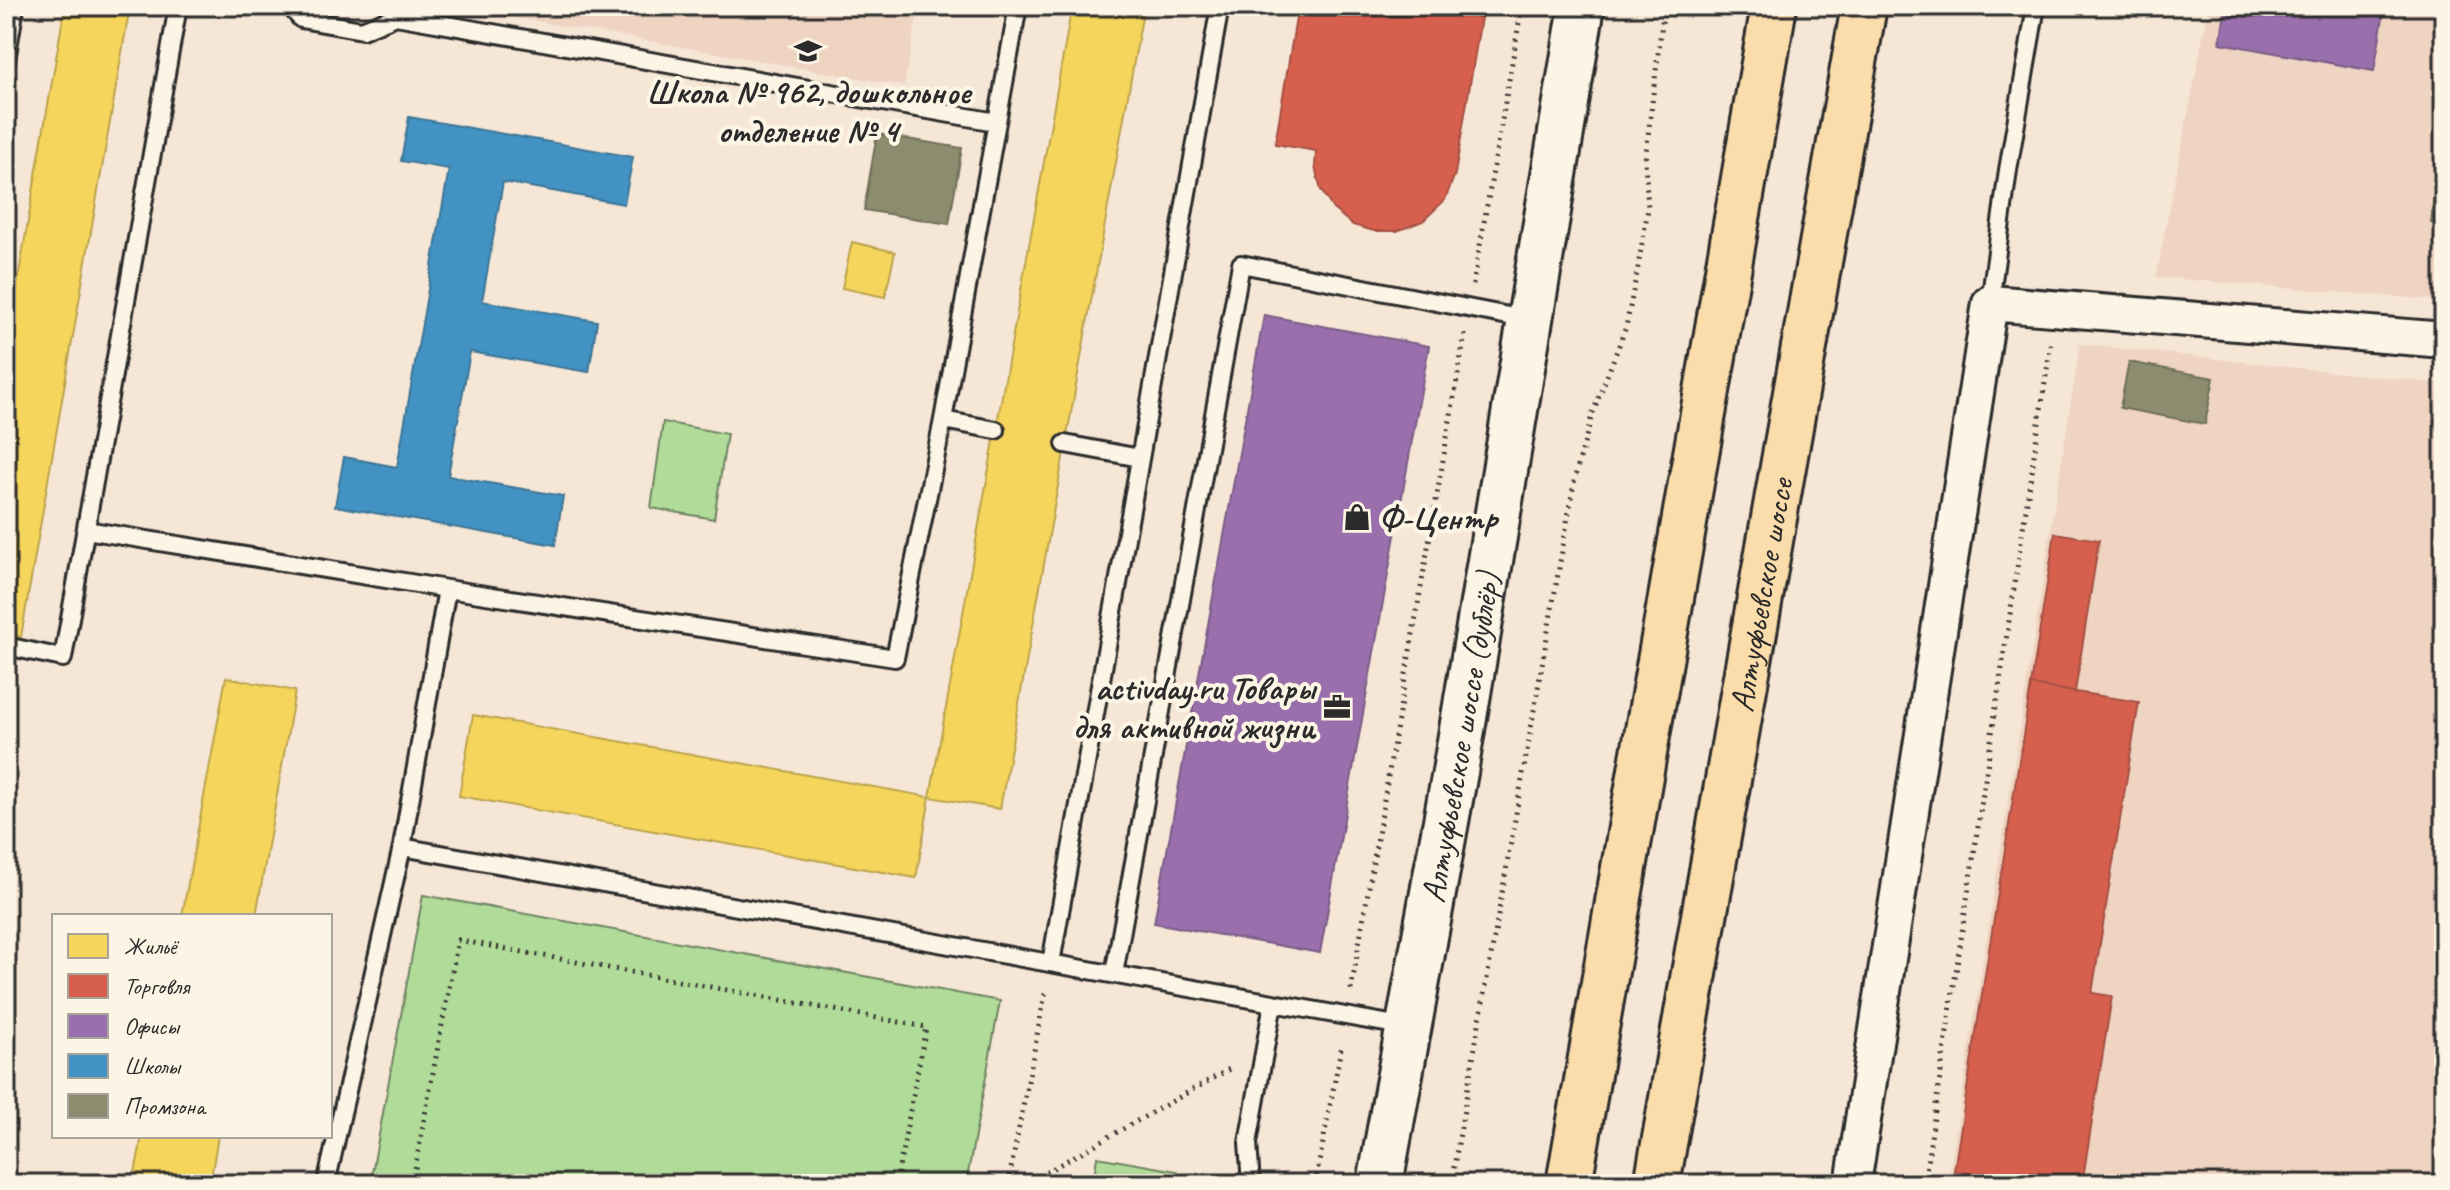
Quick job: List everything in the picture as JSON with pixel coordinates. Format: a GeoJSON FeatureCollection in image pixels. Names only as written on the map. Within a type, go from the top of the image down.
{"type":"FeatureCollection","features":[{"type":"Feature","properties":{"kind":"main road","name":"Алтуфьевское шоссе (дублёр)"},"geometry":{"type":"LineString","coordinates":[[1380,1184],[1455,772],[1582,6]]}},
{"type":"Feature","properties":{"kind":"main road"},"geometry":{"type":"LineString","coordinates":[[1569,1184],[1774,6]]}},
{"type":"Feature","properties":{"kind":"main road","name":"Алтуфьевское шоссе"},"geometry":{"type":"LineString","coordinates":[[1657,1184],[1864,6]]}},
{"type":"Feature","properties":{"kind":"street"},"geometry":{"type":"LineString","coordinates":[[1853,1184],[1990,303],[2444,340]]}},
{"type":"Feature","properties":{"kind":"lane"},"geometry":{"type":"LineString","coordinates":[[6,60],[15,6]]}},
{"type":"Feature","properties":{"kind":"lane"},"geometry":{"type":"LineString","coordinates":[[6,646],[63,658],[178,6]]}},
{"type":"Feature","properties":{"kind":"lane"},"geometry":{"type":"LineString","coordinates":[[290,6],[301,19],[362,30],[396,16],[996,122]]}},
{"type":"Feature","properties":{"kind":"lane"},"geometry":{"type":"LineString","coordinates":[[86,530],[895,658],[943,420],[1018,6]]}},
{"type":"Feature","properties":{"kind":"lane"},"geometry":{"type":"LineString","coordinates":[[1051,963],[1220,6]]}},
{"type":"Feature","properties":{"kind":"lane"},"geometry":{"type":"LineString","coordinates":[[1990,303],[2008,170],[2036,6]]}},
{"type":"Feature","properties":{"kind":"lane"},"geometry":{"type":"LineString","coordinates":[[1114,974],[1241,264],[1530,320]]}},
{"type":"Feature","properties":{"kind":"lane"},"geometry":{"type":"LineString","coordinates":[[943,420],[996,430]]}},
{"type":"Feature","properties":{"kind":"lane"},"geometry":{"type":"LineString","coordinates":[[1065,444],[1140,458]]}},
{"type":"Feature","properties":{"kind":"lane"},"geometry":{"type":"LineString","coordinates":[[326,1184],[402,847],[447,589]]}},
{"type":"Feature","properties":{"kind":"lane"},"geometry":{"type":"LineString","coordinates":[[402,847],[1408,1027]]}},
{"type":"Feature","properties":{"kind":"lane"},"geometry":{"type":"LineString","coordinates":[[1251,1184],[1248,1143],[1273,1003]]}},
{"type":"Feature","properties":{"kind":"path"},"geometry":{"type":"LineString","coordinates":[[1315,1184],[1347,1016],[1522,6]]}},
{"type":"Feature","properties":{"kind":"path"},"geometry":{"type":"LineString","coordinates":[[1451,1184],[1575,477],[1592,415],[1626,327],[1637,272],[1648,209],[1645,160],[1664,6]]}},
{"type":"Feature","properties":{"kind":"path"},"geometry":{"type":"LineString","coordinates":[[1924,1184],[2056,309]]}},
{"type":"Feature","properties":{"kind":"path"},"geometry":{"type":"LineString","coordinates":[[412,1184],[458,940],[926,1027],[896,1184]]}},
{"type":"Feature","properties":{"kind":"path"},"geometry":{"type":"LineString","coordinates":[[1008,1184],[1051,963]]}},
{"type":"Feature","properties":{"kind":"path"},"geometry":{"type":"LineString","coordinates":[[1025,1184],[1264,1050]]}},
{"type":"Feature","properties":{"kind":"shaded area","name":"Школа № 962, дошкольное отделение № 4"},"geometry":{"type":"Polygon","coordinates":[[[509,6],[919,6],[904,86],[507,16],[509,6]]]}},
{"type":"Feature","properties":{"kind":"shaded area"},"geometry":{"type":"Polygon","coordinates":[[[2209,6],[2444,6],[2444,301],[2156,277],[2209,6]]]}},
{"type":"Feature","properties":{"kind":"shaded area"},"geometry":{"type":"Polygon","coordinates":[[[2080,344],[2444,384],[2444,1184],[1948,1184],[2080,344]]]}},
{"type":"Feature","properties":{"kind":"green space"},"geometry":{"type":"Polygon","coordinates":[[[663,422],[727,434],[714,519],[651,508],[663,422]]]}},
{"type":"Feature","properties":{"kind":"green space"},"geometry":{"type":"Polygon","coordinates":[[[423,895],[1000,1001],[966,1184],[370,1184],[423,895]]]}},
{"type":"Feature","properties":{"kind":"green space"},"geometry":{"type":"Polygon","coordinates":[[[1097,1157],[1177,1171],[1175,1184],[1093,1184],[1097,1157]]]}},
{"type":"Feature","properties":{"kind":"building: Жильё"},"geometry":{"type":"Polygon","coordinates":[[[65,6],[130,6],[21,637],[6,635],[6,349],[65,6]]]}},
{"type":"Feature","properties":{"kind":"building: Жильё"},"geometry":{"type":"Polygon","coordinates":[[[1072,6],[1144,6],[1000,809],[930,797],[1072,6]]]}},
{"type":"Feature","properties":{"kind":"building: Жильё"},"geometry":{"type":"Polygon","coordinates":[[[852,242],[895,252],[885,297],[842,288],[852,242]]]}},
{"type":"Feature","properties":{"kind":"building: Жильё"},"geometry":{"type":"Polygon","coordinates":[[[226,677],[295,691],[256,914],[182,914],[226,677]]]}},
{"type":"Feature","properties":{"kind":"building: Жильё"},"geometry":{"type":"Polygon","coordinates":[[[473,715],[930,797],[916,878],[459,796],[473,715]]]}},
{"type":"Feature","properties":{"kind":"building: Жильё"},"geometry":{"type":"Polygon","coordinates":[[[142,1138],[218,1138],[210,1184],[133,1184],[142,1138]]]}},
{"type":"Feature","properties":{"kind":"building: Торговля"},"geometry":{"type":"Polygon","coordinates":[[[1298,6],[1483,6],[1455,174],[1445,200],[1423,221],[1397,231],[1374,231],[1353,225],[1333,209],[1321,190],[1315,167],[1316,151],[1275,144],[1298,6]]]}},
{"type":"Feature","properties":{"kind":"building: Торговля"},"geometry":{"type":"Polygon","coordinates":[[[2055,533],[2099,540],[2075,692],[2031,685],[2055,533]]]}},
{"type":"Feature","properties":{"kind":"building: Торговля"},"geometry":{"type":"Polygon","coordinates":[[[2031,685],[2139,702],[2092,993],[2112,996],[2082,1184],[2007,1184],[2007,1179],[1954,1171],[2031,685]]]}},
{"type":"Feature","properties":{"kind":"building: Офисы"},"geometry":{"type":"Polygon","coordinates":[[[2226,6],[2385,6],[2374,71],[2220,43],[2226,6]]]}},
{"type":"Feature","properties":{"kind":"building: Офисы"},"geometry":{"type":"Polygon","coordinates":[[[1264,315],[1429,346],[1320,953],[1154,923],[1264,315]]]}},
{"type":"Feature","properties":{"kind":"building: Школы"},"geometry":{"type":"Polygon","coordinates":[[[409,117],[633,157],[624,204],[503,182],[482,301],[597,321],[589,372],[470,352],[448,476],[563,496],[555,545],[335,506],[344,457],[397,467],[449,169],[401,161],[409,117]]]}},
{"type":"Feature","properties":{"kind":"building: Промзона"},"geometry":{"type":"Polygon","coordinates":[[[2444,94],[2444,224],[2431,223],[2444,94]]]}},
{"type":"Feature","properties":{"kind":"building: Промзона"},"geometry":{"type":"Polygon","coordinates":[[[877,134],[962,148],[949,224],[864,210],[877,134]]]}},
{"type":"Feature","properties":{"kind":"building: Промзона"},"geometry":{"type":"Polygon","coordinates":[[[2129,362],[2214,378],[2205,424],[2120,408],[2129,362]]]}},
{"type":"Feature","properties":{"kind":"place","name":"Школа № 962, дошкольное отделение № 4"},"geometry":{"type":"Point","coordinates":[808,51]}},
{"type":"Feature","properties":{"kind":"place","name":"Ф-Центр"},"geometry":{"type":"Point","coordinates":[1357,517]}},
{"type":"Feature","properties":{"kind":"place","name":"activday.ru Товары для активной жизни"},"geometry":{"type":"Point","coordinates":[1337,707]}}]}
